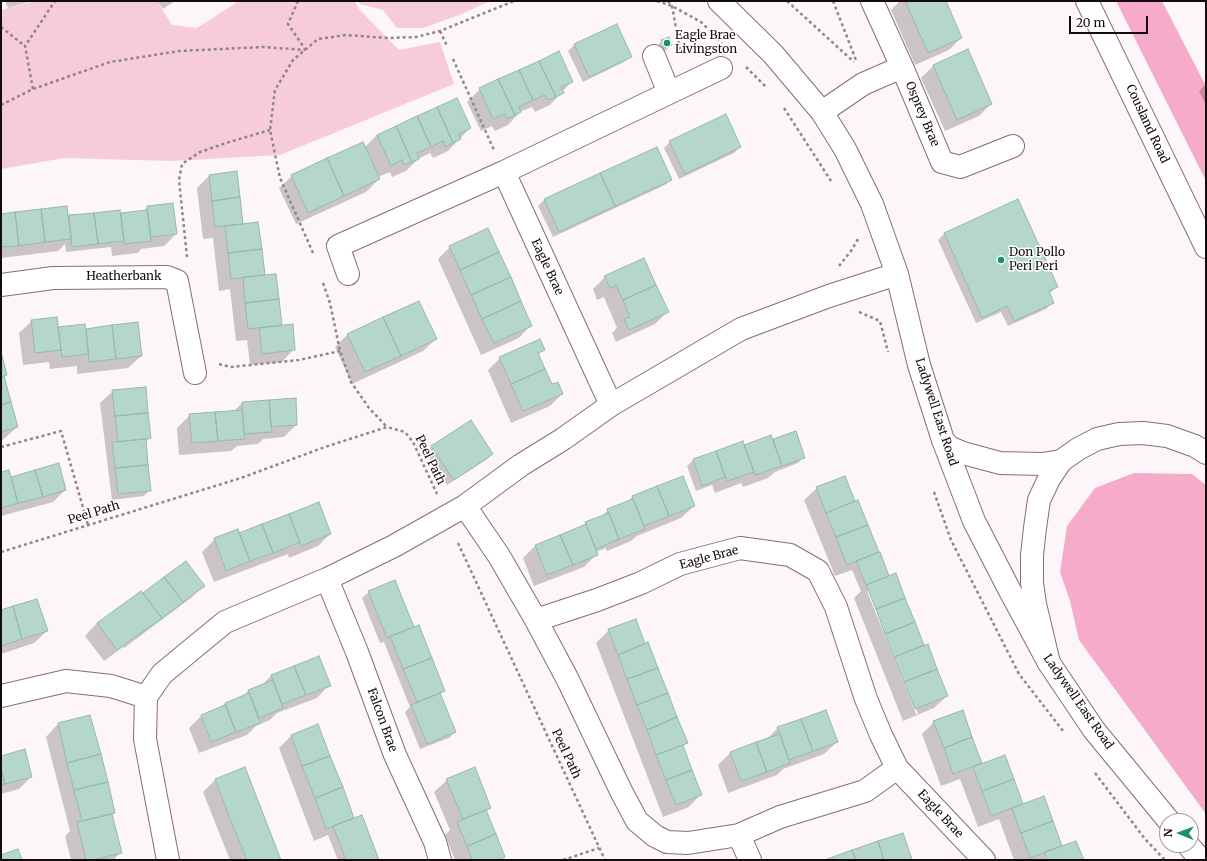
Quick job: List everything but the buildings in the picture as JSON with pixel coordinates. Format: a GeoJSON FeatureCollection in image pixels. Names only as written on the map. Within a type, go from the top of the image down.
{"type":"FeatureCollection","features":[{"type":"Feature","properties":{"kind":"street","name":"Ladywell East Road"},"geometry":{"type":"LineString","coordinates":[[719,1],[773,54],[822,112],[845,149],[872,204],[897,274],[919,364],[943,440],[974,520],[1049,663],[1094,730],[1162,813]]}},
{"type":"Feature","properties":{"kind":"street","name":"Osprey Brae"},"geometry":{"type":"LineString","coordinates":[[872,1],[942,162],[960,167],[1013,146]]}},
{"type":"Feature","properties":{"kind":"street","name":"Cousland Road"},"geometry":{"type":"LineString","coordinates":[[1087,1],[1206,247]]}},
{"type":"Feature","properties":{"kind":"street"},"geometry":{"type":"LineString","coordinates":[[654,56],[678,88]]}},
{"type":"Feature","properties":{"kind":"street","name":"Osprey Brae"},"geometry":{"type":"LineString","coordinates":[[822,112],[863,84],[902,67]]}},
{"type":"Feature","properties":{"kind":"street"},"geometry":{"type":"LineString","coordinates":[[348,274],[338,246],[504,172],[721,68]]}},
{"type":"Feature","properties":{"kind":"street","name":"Eagle Brae"},"geometry":{"type":"LineString","coordinates":[[504,172],[611,405]]}},
{"type":"Feature","properties":{"kind":"street"},"geometry":{"type":"LineString","coordinates":[[168,860],[144,739],[146,697],[162,674],[226,622],[327,579],[394,546],[465,506],[521,465],[563,439],[611,405],[741,329],[829,296],[897,274]]}},
{"type":"Feature","properties":{"kind":"street","name":"Heatherbank"},"geometry":{"type":"LineString","coordinates":[[1,285],[53,278],[167,277],[177,281],[193,365]]}},
{"type":"Feature","properties":{"kind":"street"},"geometry":{"type":"LineString","coordinates":[[1049,663],[1035,604],[1032,583],[1032,555],[1039,500],[1049,479],[1062,461],[1078,449],[1097,439],[1119,434],[1144,433],[1167,436],[1195,446],[1206,453]]}},
{"type":"Feature","properties":{"kind":"street"},"geometry":{"type":"LineString","coordinates":[[943,440],[949,447],[963,453],[1000,462],[1042,464],[1062,461]]}},
{"type":"Feature","properties":{"kind":"street"},"geometry":{"type":"LineString","coordinates":[[465,506],[499,556],[536,620],[568,680],[637,821],[655,836],[667,842],[688,843],[739,835],[780,817],[865,791],[897,768]]}},
{"type":"Feature","properties":{"kind":"street","name":"Eagle Brae"},"geometry":{"type":"LineString","coordinates":[[536,620],[598,600],[641,583],[680,564],[740,548],[790,555],[818,571],[836,607],[866,699],[897,768],[984,860]]}},
{"type":"Feature","properties":{"kind":"street","name":"Falcon Brae"},"geometry":{"type":"LineString","coordinates":[[327,579],[357,652],[395,755],[435,842],[440,860]]}},
{"type":"Feature","properties":{"kind":"street"},"geometry":{"type":"LineString","coordinates":[[1,696],[66,680],[111,686],[146,697]]}},
{"type":"Feature","properties":{"kind":"street"},"geometry":{"type":"LineString","coordinates":[[739,835],[750,860]]}},
{"type":"Feature","properties":{"kind":"path"},"geometry":{"type":"LineString","coordinates":[[25,46],[55,1]]}},
{"type":"Feature","properties":{"kind":"path"},"geometry":{"type":"LineString","coordinates":[[298,1],[288,24],[305,50]]}},
{"type":"Feature","properties":{"kind":"path"},"geometry":{"type":"LineString","coordinates":[[313,254],[280,178],[270,130],[275,90],[293,60],[318,39],[346,36],[388,38],[416,37],[440,31],[514,1]]}},
{"type":"Feature","properties":{"kind":"path"},"geometry":{"type":"LineString","coordinates":[[668,1],[672,6],[678,88]]}},
{"type":"Feature","properties":{"kind":"path"},"geometry":{"type":"LineString","coordinates":[[787,1],[857,65],[833,1]]}},
{"type":"Feature","properties":{"kind":"path"},"geometry":{"type":"LineString","coordinates":[[1,27],[25,46],[33,89]]}},
{"type":"Feature","properties":{"kind":"path"},"geometry":{"type":"LineString","coordinates":[[440,31],[447,46]]}},
{"type":"Feature","properties":{"kind":"path"},"geometry":{"type":"LineString","coordinates":[[1,105],[33,89],[110,62],[179,51],[263,47],[305,50]]}},
{"type":"Feature","properties":{"kind":"path"},"geometry":{"type":"LineString","coordinates":[[453,59],[504,172]]}},
{"type":"Feature","properties":{"kind":"path"},"geometry":{"type":"LineString","coordinates":[[177,281],[187,264],[178,180],[182,164],[200,152],[270,130]]}},
{"type":"Feature","properties":{"kind":"path"},"geometry":{"type":"LineString","coordinates":[[323,282],[330,303],[340,351],[351,382],[369,408],[387,427]]}},
{"type":"Feature","properties":{"kind":"path"},"geometry":{"type":"LineString","coordinates":[[193,365],[231,367],[299,360],[340,351]]}},
{"type":"Feature","properties":{"kind":"path","name":"Peel Path"},"geometry":{"type":"LineString","coordinates":[[1,552],[241,478],[325,447],[387,427],[405,432],[413,442],[605,860]]}},
{"type":"Feature","properties":{"kind":"path"},"geometry":{"type":"LineString","coordinates":[[1,447],[61,431],[88,525]]}},
{"type":"Feature","properties":{"kind":"path"},"geometry":{"type":"LineString","coordinates":[[563,860],[599,848]]}},
{"type":"Feature","properties":{"kind":"shaded area"},"geometry":{"type":"Polygon","coordinates":[[[35,1],[157,1],[172,25],[197,28],[239,1],[355,1],[359,9],[399,50],[440,42],[454,84],[280,155],[172,161],[64,158],[1,169],[1,10],[35,1]]]}},
{"type":"Feature","properties":{"kind":"shaded area"},"geometry":{"type":"Polygon","coordinates":[[[358,1],[490,1],[462,14],[423,28],[397,28],[383,10],[360,4],[358,1]]]}},
{"type":"Feature","properties":{"kind":"shaded area"},"geometry":{"type":"Polygon","coordinates":[[[1116,1],[1162,1],[1206,86],[1206,181],[1116,1]]]}},
{"type":"Feature","properties":{"kind":"shaded area"},"geometry":{"type":"Polygon","coordinates":[[[1134,473],[1192,474],[1206,485],[1206,814],[1079,640],[1070,601],[1060,572],[1067,526],[1095,488],[1134,473]]]}},
{"type":"Feature","properties":{"kind":"place","name":"Eagle Brae Livingston"},"geometry":{"type":"Point","coordinates":[667,43]}},
{"type":"Feature","properties":{"kind":"place","name":"Don Pollo Peri Peri"},"geometry":{"type":"Point","coordinates":[1001,260]}}]}
